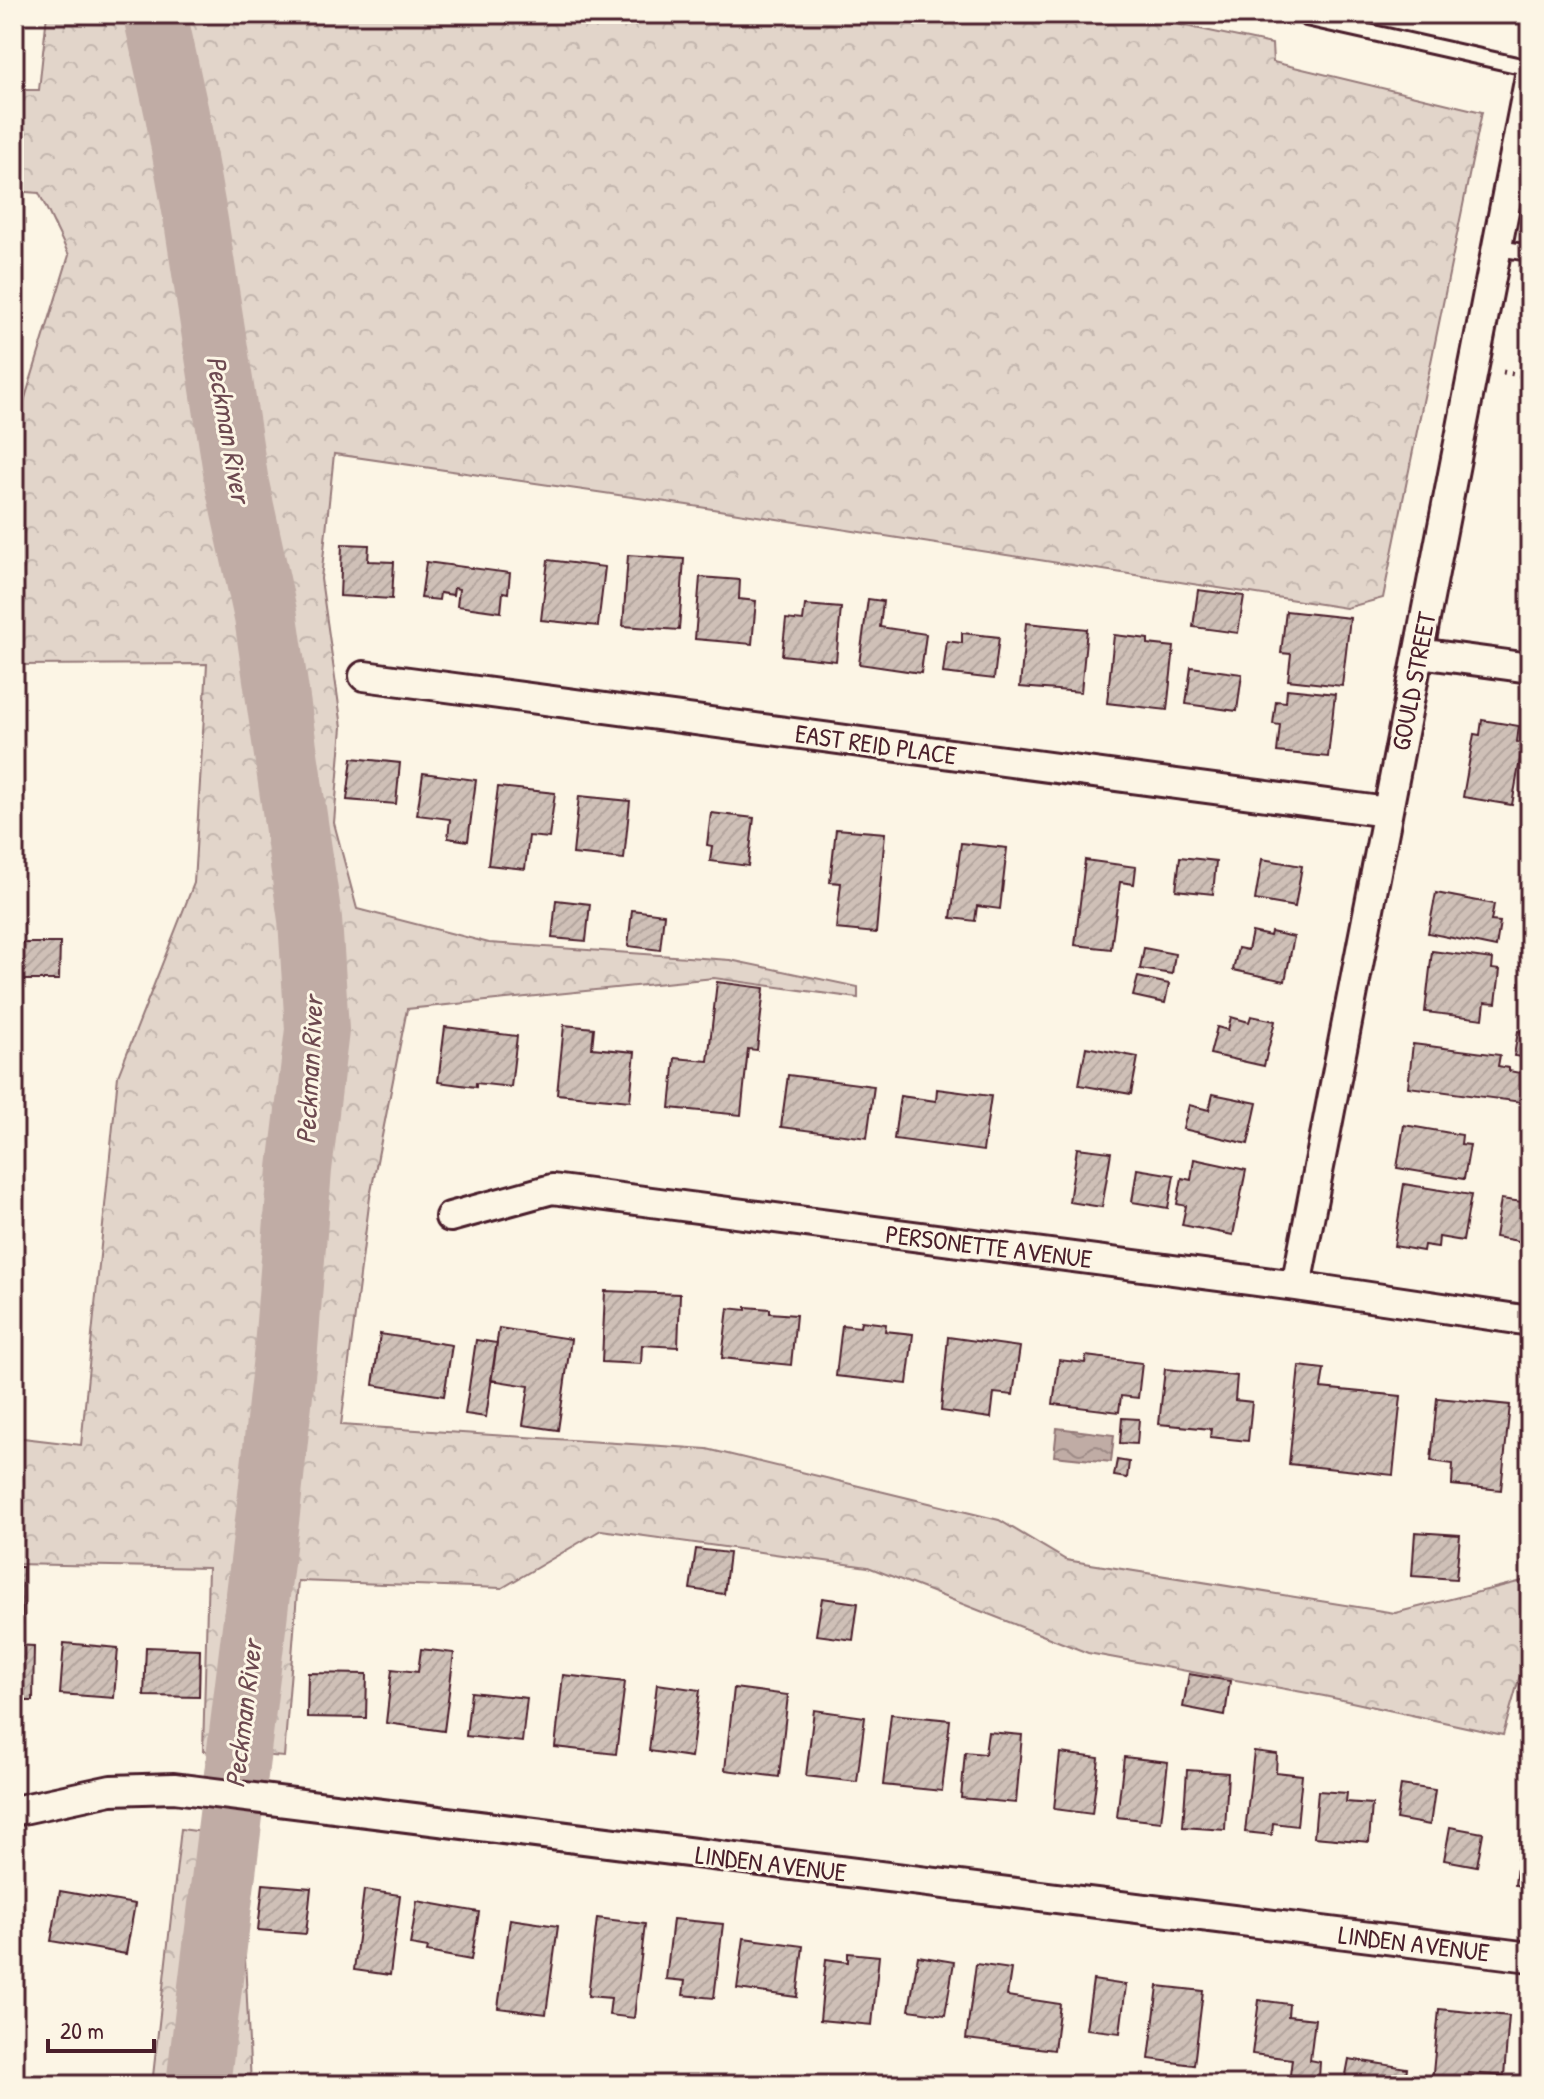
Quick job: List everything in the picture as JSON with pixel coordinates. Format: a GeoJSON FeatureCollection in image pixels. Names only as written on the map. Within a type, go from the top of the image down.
{"type":"FeatureCollection","features":[{"type":"Feature","properties":{"kind":"street","name":"GOULD STREET"},"geometry":{"type":"LineString","coordinates":[[1296,1286],[1530,76]]}},
{"type":"Feature","properties":{"kind":"street"},"geometry":{"type":"LineString","coordinates":[[1419,653],[1530,668]]}},
{"type":"Feature","properties":{"kind":"street","name":"EAST REID PLACE"},"geometry":{"type":"LineString","coordinates":[[364,676],[1387,812]]}},
{"type":"Feature","properties":{"kind":"street","name":"PERSONETTE AVENUE"},"geometry":{"type":"LineString","coordinates":[[450,1217],[552,1189],[1296,1286],[1530,1321]]}},
{"type":"Feature","properties":{"kind":"street","name":"LINDEN AVENUE"},"geometry":{"type":"LineString","coordinates":[[14,1811],[111,1790],[174,1788],[1530,1957]]}},
{"type":"Feature","properties":{"kind":"lane"},"geometry":{"type":"LineString","coordinates":[[1306,18],[1530,68]]}},
{"type":"Feature","properties":{"kind":"lane"},"geometry":{"type":"LineString","coordinates":[[1498,248],[1530,253]]}},
{"type":"Feature","properties":{"kind":"green space"},"geometry":{"type":"Polygon","coordinates":[[[47,14],[1128,14],[1272,44],[1273,62],[1482,112],[1383,598],[1346,608],[687,505],[334,454],[321,579],[342,727],[334,823],[357,909],[489,943],[730,960],[858,987],[858,998],[714,978],[407,1009],[370,1197],[341,1425],[707,1449],[999,1520],[1066,1560],[1395,1613],[1530,1579],[1530,1640],[1503,1735],[1324,1696],[1088,1653],[868,1567],[601,1530],[502,1588],[298,1581],[284,1757],[203,1751],[208,1568],[14,1564],[14,1437],[81,1445],[118,1076],[194,883],[207,664],[14,665],[14,434],[69,255],[39,193],[14,191],[14,90],[39,90],[47,14]]]}},
{"type":"Feature","properties":{"kind":"green space"},"geometry":{"type":"Polygon","coordinates":[[[181,1829],[256,1839],[244,1937],[251,2085],[152,2085],[181,1829]]]}},
{"type":"Feature","properties":{"kind":"water"},"geometry":{"type":"Polygon","coordinates":[[[1057,1428],[1114,1435],[1111,1462],[1054,1456],[1057,1428]]]}},
{"type":"Feature","properties":{"kind":"building"},"geometry":{"type":"Polygon","coordinates":[[[342,544],[369,545],[368,561],[394,562],[392,599],[340,596],[342,544]]]}},
{"type":"Feature","properties":{"kind":"building"},"geometry":{"type":"Polygon","coordinates":[[[628,555],[684,559],[679,630],[623,626],[628,555]]]}},
{"type":"Feature","properties":{"kind":"building"},"geometry":{"type":"Polygon","coordinates":[[[548,560],[605,567],[598,626],[541,620],[548,560]]]}},
{"type":"Feature","properties":{"kind":"building"},"geometry":{"type":"Polygon","coordinates":[[[426,562],[510,573],[508,593],[503,592],[501,612],[457,606],[459,589],[454,588],[453,595],[440,593],[439,600],[421,598],[426,562]]]}},
{"type":"Feature","properties":{"kind":"building"},"geometry":{"type":"Polygon","coordinates":[[[700,577],[740,580],[739,599],[756,601],[752,644],[695,639],[700,577]]]}},
{"type":"Feature","properties":{"kind":"building"},"geometry":{"type":"Polygon","coordinates":[[[1198,590],[1244,596],[1238,633],[1193,627],[1198,590]]]}},
{"type":"Feature","properties":{"kind":"building"},"geometry":{"type":"Polygon","coordinates":[[[868,599],[883,601],[880,627],[926,634],[921,673],[859,664],[868,599]]]}},
{"type":"Feature","properties":{"kind":"building"},"geometry":{"type":"Polygon","coordinates":[[[805,605],[841,608],[836,661],[782,655],[786,619],[803,621],[805,605]]]}},
{"type":"Feature","properties":{"kind":"building"},"geometry":{"type":"Polygon","coordinates":[[[1286,611],[1350,618],[1342,686],[1288,680],[1291,654],[1281,653],[1286,611]]]}},
{"type":"Feature","properties":{"kind":"building"},"geometry":{"type":"Polygon","coordinates":[[[1026,623],[1087,629],[1081,692],[1020,687],[1026,623]]]}},
{"type":"Feature","properties":{"kind":"building"},"geometry":{"type":"Polygon","coordinates":[[[962,633],[999,637],[994,679],[943,673],[947,641],[962,643],[962,633]]]}},
{"type":"Feature","properties":{"kind":"building"},"geometry":{"type":"Polygon","coordinates":[[[1114,635],[1148,639],[1148,644],[1174,647],[1167,710],[1107,703],[1114,635]]]}},
{"type":"Feature","properties":{"kind":"building"},"geometry":{"type":"Polygon","coordinates":[[[1191,667],[1242,674],[1237,711],[1186,704],[1191,667]]]}},
{"type":"Feature","properties":{"kind":"building"},"geometry":{"type":"Polygon","coordinates":[[[1287,689],[1335,694],[1328,757],[1277,752],[1280,725],[1273,724],[1276,701],[1286,702],[1287,689]]]}},
{"type":"Feature","properties":{"kind":"building"},"geometry":{"type":"Polygon","coordinates":[[[1482,720],[1519,726],[1517,742],[1523,743],[1512,805],[1463,797],[1474,734],[1480,735],[1482,720]]]}},
{"type":"Feature","properties":{"kind":"building"},"geometry":{"type":"Polygon","coordinates":[[[352,758],[400,763],[396,804],[347,800],[352,758]]]}},
{"type":"Feature","properties":{"kind":"building"},"geometry":{"type":"Polygon","coordinates":[[[423,773],[476,780],[468,841],[448,838],[450,819],[417,815],[423,773]]]}},
{"type":"Feature","properties":{"kind":"building"},"geometry":{"type":"Polygon","coordinates":[[[498,787],[555,793],[549,838],[529,836],[525,869],[488,865],[498,787]]]}},
{"type":"Feature","properties":{"kind":"building"},"geometry":{"type":"Polygon","coordinates":[[[579,796],[630,801],[624,859],[573,854],[579,796]]]}},
{"type":"Feature","properties":{"kind":"building"},"geometry":{"type":"Polygon","coordinates":[[[711,813],[754,818],[748,866],[710,861],[712,846],[707,845],[711,813]]]}},
{"type":"Feature","properties":{"kind":"building"},"geometry":{"type":"Polygon","coordinates":[[[836,829],[885,833],[876,933],[836,929],[841,883],[830,882],[836,829]]]}},
{"type":"Feature","properties":{"kind":"building"},"geometry":{"type":"Polygon","coordinates":[[[961,843],[1007,848],[1000,909],[977,906],[975,921],[951,918],[961,843]]]}},
{"type":"Feature","properties":{"kind":"building"},"geometry":{"type":"Polygon","coordinates":[[[1180,857],[1216,861],[1213,894],[1176,890],[1180,857]]]}},
{"type":"Feature","properties":{"kind":"building"},"geometry":{"type":"Polygon","coordinates":[[[1262,859],[1302,866],[1295,907],[1255,900],[1262,859]]]}},
{"type":"Feature","properties":{"kind":"building"},"geometry":{"type":"Polygon","coordinates":[[[1085,860],[1136,867],[1134,884],[1120,882],[1111,949],[1075,945],[1085,860]]]}},
{"type":"Feature","properties":{"kind":"building"},"geometry":{"type":"Polygon","coordinates":[[[1436,893],[1494,904],[1491,921],[1500,922],[1496,947],[1428,933],[1436,893]]]}},
{"type":"Feature","properties":{"kind":"building"},"geometry":{"type":"Polygon","coordinates":[[[556,900],[590,904],[586,941],[552,938],[556,900]]]}},
{"type":"Feature","properties":{"kind":"building"},"geometry":{"type":"Polygon","coordinates":[[[632,910],[664,914],[660,950],[628,946],[632,910]]]}},
{"type":"Feature","properties":{"kind":"building"},"geometry":{"type":"Polygon","coordinates":[[[1252,932],[1294,937],[1285,981],[1233,970],[1238,948],[1248,950],[1252,932]]]}},
{"type":"Feature","properties":{"kind":"building"},"geometry":{"type":"Polygon","coordinates":[[[14,943],[60,943],[59,980],[14,980],[14,943]]]}},
{"type":"Feature","properties":{"kind":"building"},"geometry":{"type":"Polygon","coordinates":[[[1144,948],[1175,954],[1172,974],[1140,969],[1144,948]]]}},
{"type":"Feature","properties":{"kind":"building"},"geometry":{"type":"Polygon","coordinates":[[[1432,951],[1493,959],[1492,969],[1500,970],[1496,1003],[1485,1002],[1483,1019],[1425,1012],[1432,951]]]}},
{"type":"Feature","properties":{"kind":"building"},"geometry":{"type":"Polygon","coordinates":[[[1138,977],[1169,984],[1165,1003],[1133,996],[1138,977]]]}},
{"type":"Feature","properties":{"kind":"building"},"geometry":{"type":"Polygon","coordinates":[[[717,982],[764,988],[757,1050],[748,1049],[741,1115],[670,1108],[675,1058],[708,1061],[717,982]]]}},
{"type":"Feature","properties":{"kind":"building"},"geometry":{"type":"Polygon","coordinates":[[[1251,1016],[1275,1021],[1264,1066],[1210,1054],[1217,1027],[1228,1030],[1231,1017],[1249,1022],[1251,1016]]]}},
{"type":"Feature","properties":{"kind":"building"},"geometry":{"type":"Polygon","coordinates":[[[564,1025],[594,1028],[592,1048],[635,1052],[630,1101],[557,1094],[564,1025]]]}},
{"type":"Feature","properties":{"kind":"building"},"geometry":{"type":"Polygon","coordinates":[[[445,1027],[517,1036],[511,1087],[438,1082],[445,1027]]]}},
{"type":"Feature","properties":{"kind":"building"},"geometry":{"type":"Polygon","coordinates":[[[1518,1031],[1530,1033],[1530,1058],[1514,1056],[1518,1031]]]}},
{"type":"Feature","properties":{"kind":"building"},"geometry":{"type":"Polygon","coordinates":[[[1413,1044],[1500,1055],[1498,1066],[1525,1074],[1521,1102],[1408,1087],[1413,1044]]]}},
{"type":"Feature","properties":{"kind":"building"},"geometry":{"type":"Polygon","coordinates":[[[1086,1047],[1138,1057],[1131,1094],[1079,1085],[1086,1047]]]}},
{"type":"Feature","properties":{"kind":"building"},"geometry":{"type":"Polygon","coordinates":[[[788,1075],[874,1086],[867,1138],[781,1127],[788,1075]]]}},
{"type":"Feature","properties":{"kind":"building"},"geometry":{"type":"Polygon","coordinates":[[[937,1089],[991,1096],[983,1151],[894,1139],[900,1096],[936,1101],[937,1089]]]}},
{"type":"Feature","properties":{"kind":"building"},"geometry":{"type":"Polygon","coordinates":[[[1213,1094],[1257,1103],[1248,1144],[1183,1129],[1189,1105],[1209,1110],[1213,1094]]]}},
{"type":"Feature","properties":{"kind":"building"},"geometry":{"type":"Polygon","coordinates":[[[1404,1125],[1462,1135],[1461,1144],[1470,1145],[1464,1179],[1397,1168],[1404,1125]]]}},
{"type":"Feature","properties":{"kind":"building"},"geometry":{"type":"Polygon","coordinates":[[[1077,1148],[1111,1152],[1102,1207],[1069,1202],[1077,1148]]]}},
{"type":"Feature","properties":{"kind":"building"},"geometry":{"type":"Polygon","coordinates":[[[1194,1159],[1246,1170],[1233,1235],[1182,1225],[1186,1206],[1177,1204],[1182,1178],[1191,1180],[1194,1159]]]}},
{"type":"Feature","properties":{"kind":"building"},"geometry":{"type":"Polygon","coordinates":[[[1137,1169],[1174,1175],[1168,1208],[1132,1202],[1137,1169]]]}},
{"type":"Feature","properties":{"kind":"building"},"geometry":{"type":"Polygon","coordinates":[[[1404,1184],[1471,1195],[1463,1241],[1439,1237],[1438,1247],[1424,1245],[1423,1251],[1394,1246],[1404,1184]]]}},
{"type":"Feature","properties":{"kind":"building"},"geometry":{"type":"Polygon","coordinates":[[[1501,1199],[1530,1203],[1530,1243],[1495,1237],[1501,1199]]]}},
{"type":"Feature","properties":{"kind":"building"},"geometry":{"type":"Polygon","coordinates":[[[605,1291],[680,1294],[678,1347],[642,1345],[641,1364],[602,1362],[605,1291]]]}},
{"type":"Feature","properties":{"kind":"building"},"geometry":{"type":"Polygon","coordinates":[[[746,1307],[796,1315],[791,1365],[722,1358],[728,1308],[746,1310],[746,1307]]]}},
{"type":"Feature","properties":{"kind":"building"},"geometry":{"type":"Polygon","coordinates":[[[861,1321],[886,1324],[885,1331],[913,1334],[907,1384],[836,1376],[842,1325],[860,1327],[861,1321]]]}},
{"type":"Feature","properties":{"kind":"building"},"geometry":{"type":"Polygon","coordinates":[[[499,1328],[571,1339],[558,1430],[523,1425],[529,1386],[491,1380],[499,1328]]]}},
{"type":"Feature","properties":{"kind":"building"},"geometry":{"type":"Polygon","coordinates":[[[380,1334],[452,1345],[444,1396],[373,1385],[380,1334]]]}},
{"type":"Feature","properties":{"kind":"building"},"geometry":{"type":"Polygon","coordinates":[[[948,1337],[1020,1347],[1013,1395],[994,1393],[991,1418],[941,1411],[948,1337]]]}},
{"type":"Feature","properties":{"kind":"building"},"geometry":{"type":"Polygon","coordinates":[[[476,1340],[497,1343],[486,1417],[465,1414],[476,1340]]]}},
{"type":"Feature","properties":{"kind":"building"},"geometry":{"type":"Polygon","coordinates":[[[1086,1356],[1142,1363],[1138,1398],[1121,1396],[1119,1412],[1053,1404],[1059,1360],[1085,1363],[1086,1356]]]}},
{"type":"Feature","properties":{"kind":"building"},"geometry":{"type":"Polygon","coordinates":[[[1299,1366],[1324,1369],[1321,1388],[1401,1396],[1393,1475],[1289,1464],[1299,1366]]]}},
{"type":"Feature","properties":{"kind":"building"},"geometry":{"type":"Polygon","coordinates":[[[1165,1369],[1237,1376],[1235,1400],[1252,1402],[1248,1441],[1210,1437],[1211,1429],[1159,1424],[1165,1369]]]}},
{"type":"Feature","properties":{"kind":"building"},"geometry":{"type":"Polygon","coordinates":[[[1437,1398],[1510,1405],[1501,1490],[1452,1485],[1453,1464],[1431,1461],[1437,1398]]]}},
{"type":"Feature","properties":{"kind":"building"},"geometry":{"type":"Polygon","coordinates":[[[1122,1418],[1139,1419],[1137,1444],[1120,1443],[1122,1418]]]}},
{"type":"Feature","properties":{"kind":"building"},"geometry":{"type":"Polygon","coordinates":[[[1117,1460],[1129,1462],[1127,1478],[1114,1476],[1117,1460]]]}},
{"type":"Feature","properties":{"kind":"building"},"geometry":{"type":"Polygon","coordinates":[[[1415,1532],[1460,1535],[1456,1579],[1412,1576],[1415,1532]]]}},
{"type":"Feature","properties":{"kind":"building"},"geometry":{"type":"Polygon","coordinates":[[[696,1549],[729,1553],[724,1594],[690,1589],[696,1549]]]}},
{"type":"Feature","properties":{"kind":"building"},"geometry":{"type":"Polygon","coordinates":[[[14,1567],[23,1567],[22,1624],[14,1624],[14,1567]]]}},
{"type":"Feature","properties":{"kind":"building"},"geometry":{"type":"Polygon","coordinates":[[[822,1598],[858,1603],[853,1640],[816,1635],[822,1598]]]}},
{"type":"Feature","properties":{"kind":"building"},"geometry":{"type":"Polygon","coordinates":[[[64,1643],[118,1648],[114,1698],[60,1694],[64,1643]]]}},
{"type":"Feature","properties":{"kind":"building"},"geometry":{"type":"Polygon","coordinates":[[[14,1645],[34,1646],[33,1701],[14,1701],[14,1645]]]}},
{"type":"Feature","properties":{"kind":"building"},"geometry":{"type":"Polygon","coordinates":[[[146,1647],[200,1649],[199,1697],[144,1696],[146,1647]]]}},
{"type":"Feature","properties":{"kind":"building"},"geometry":{"type":"Polygon","coordinates":[[[421,1649],[454,1653],[444,1731],[386,1723],[392,1669],[418,1672],[421,1649]]]}},
{"type":"Feature","properties":{"kind":"building"},"geometry":{"type":"Polygon","coordinates":[[[308,1673],[367,1674],[366,1718],[307,1717],[308,1673]]]}},
{"type":"Feature","properties":{"kind":"building"},"geometry":{"type":"Polygon","coordinates":[[[1189,1674],[1230,1681],[1225,1715],[1183,1707],[1189,1674]]]}},
{"type":"Feature","properties":{"kind":"building"},"geometry":{"type":"Polygon","coordinates":[[[563,1675],[625,1682],[616,1754],[555,1747],[563,1675]]]}},
{"type":"Feature","properties":{"kind":"building"},"geometry":{"type":"Polygon","coordinates":[[[657,1684],[700,1690],[691,1757],[649,1751],[657,1684]]]}},
{"type":"Feature","properties":{"kind":"building"},"geometry":{"type":"Polygon","coordinates":[[[734,1688],[788,1695],[779,1777],[725,1770],[734,1688]]]}},
{"type":"Feature","properties":{"kind":"building"},"geometry":{"type":"Polygon","coordinates":[[[471,1692],[527,1698],[522,1742],[466,1736],[471,1692]]]}},
{"type":"Feature","properties":{"kind":"building"},"geometry":{"type":"Polygon","coordinates":[[[814,1710],[865,1717],[857,1782],[806,1776],[814,1710]]]}},
{"type":"Feature","properties":{"kind":"building"},"geometry":{"type":"Polygon","coordinates":[[[891,1714],[950,1720],[942,1791],[883,1785],[891,1714]]]}},
{"type":"Feature","properties":{"kind":"building"},"geometry":{"type":"Polygon","coordinates":[[[988,1732],[1022,1735],[1016,1803],[961,1798],[965,1752],[985,1754],[988,1732]]]}},
{"type":"Feature","properties":{"kind":"building"},"geometry":{"type":"Polygon","coordinates":[[[1254,1751],[1277,1754],[1276,1772],[1302,1775],[1297,1826],[1273,1823],[1272,1835],[1245,1832],[1254,1751]]]}},
{"type":"Feature","properties":{"kind":"building"},"geometry":{"type":"Polygon","coordinates":[[[1060,1753],[1099,1758],[1092,1814],[1054,1809],[1060,1753]]]}},
{"type":"Feature","properties":{"kind":"building"},"geometry":{"type":"Polygon","coordinates":[[[1124,1757],[1168,1762],[1161,1822],[1117,1817],[1124,1757]]]}},
{"type":"Feature","properties":{"kind":"building"},"geometry":{"type":"Polygon","coordinates":[[[1187,1770],[1228,1773],[1225,1830],[1183,1827],[1187,1770]]]}},
{"type":"Feature","properties":{"kind":"building"},"geometry":{"type":"Polygon","coordinates":[[[1401,1785],[1435,1790],[1430,1825],[1396,1819],[1401,1785]]]}},
{"type":"Feature","properties":{"kind":"building"},"geometry":{"type":"Polygon","coordinates":[[[1318,1791],[1347,1793],[1346,1802],[1372,1804],[1369,1842],[1314,1837],[1318,1791]]]}},
{"type":"Feature","properties":{"kind":"building"},"geometry":{"type":"Polygon","coordinates":[[[1450,1827],[1483,1833],[1477,1866],[1444,1860],[1450,1827]]]}},
{"type":"Feature","properties":{"kind":"building"},"geometry":{"type":"Polygon","coordinates":[[[1520,1839],[1530,1840],[1530,1887],[1515,1885],[1520,1839]]]}},
{"type":"Feature","properties":{"kind":"building"},"geometry":{"type":"Polygon","coordinates":[[[263,1884],[311,1888],[306,1934],[258,1930],[263,1884]]]}},
{"type":"Feature","properties":{"kind":"building"},"geometry":{"type":"Polygon","coordinates":[[[364,1890],[400,1895],[390,1975],[354,1970],[364,1890]]]}},
{"type":"Feature","properties":{"kind":"building"},"geometry":{"type":"Polygon","coordinates":[[[60,1891],[135,1904],[126,1954],[51,1941],[60,1891]]]}},
{"type":"Feature","properties":{"kind":"building"},"geometry":{"type":"Polygon","coordinates":[[[417,1901],[479,1912],[471,1960],[427,1952],[428,1948],[410,1945],[417,1901]]]}},
{"type":"Feature","properties":{"kind":"building"},"geometry":{"type":"Polygon","coordinates":[[[597,1918],[645,1924],[634,2018],[609,2015],[611,1998],[588,1996],[597,1918]]]}},
{"type":"Feature","properties":{"kind":"building"},"geometry":{"type":"Polygon","coordinates":[[[510,1919],[558,1926],[546,2014],[498,2008],[510,1919]]]}},
{"type":"Feature","properties":{"kind":"building"},"geometry":{"type":"Polygon","coordinates":[[[673,1919],[723,1924],[714,1998],[683,1995],[685,1981],[666,1979],[673,1919]]]}},
{"type":"Feature","properties":{"kind":"building"},"geometry":{"type":"Polygon","coordinates":[[[744,1938],[803,1946],[797,1997],[737,1989],[744,1938]]]}},
{"type":"Feature","properties":{"kind":"building"},"geometry":{"type":"Polygon","coordinates":[[[848,1953],[879,1956],[872,2025],[820,2020],[826,1959],[848,1962],[848,1953]]]}},
{"type":"Feature","properties":{"kind":"building"},"geometry":{"type":"Polygon","coordinates":[[[918,1956],[954,1962],[945,2015],[909,2010],[918,1956]]]}},
{"type":"Feature","properties":{"kind":"building"},"geometry":{"type":"Polygon","coordinates":[[[976,1964],[1011,1969],[1007,1996],[1060,2004],[1054,2050],[966,2039],[976,1964]]]}},
{"type":"Feature","properties":{"kind":"building"},"geometry":{"type":"Polygon","coordinates":[[[1093,1980],[1126,1985],[1120,2033],[1086,2029],[1093,1980]]]}},
{"type":"Feature","properties":{"kind":"building"},"geometry":{"type":"Polygon","coordinates":[[[1158,1986],[1203,1991],[1194,2065],[1149,2059],[1158,1986]]]}},
{"type":"Feature","properties":{"kind":"building"},"geometry":{"type":"Polygon","coordinates":[[[1259,2000],[1289,2004],[1288,2016],[1315,2019],[1310,2060],[1320,2062],[1319,2078],[1290,2075],[1292,2059],[1252,2054],[1259,2000]]]}},
{"type":"Feature","properties":{"kind":"building"},"geometry":{"type":"Polygon","coordinates":[[[1439,2009],[1509,2016],[1504,2076],[1468,2073],[1467,2085],[1432,2084],[1439,2009]]]}},
{"type":"Feature","properties":{"kind":"building"},"geometry":{"type":"Polygon","coordinates":[[[1349,2059],[1407,2068],[1404,2085],[1344,2085],[1349,2059]]]}},
{"type":"Feature","properties":{"kind":"waterway","name":"Peckman River"},"geometry":{"type":"LineString","coordinates":[[155,14],[196,221],[237,484],[266,617],[310,919],[317,1030],[300,1169],[286,1348],[268,1513],[198,2085]]}}]}
